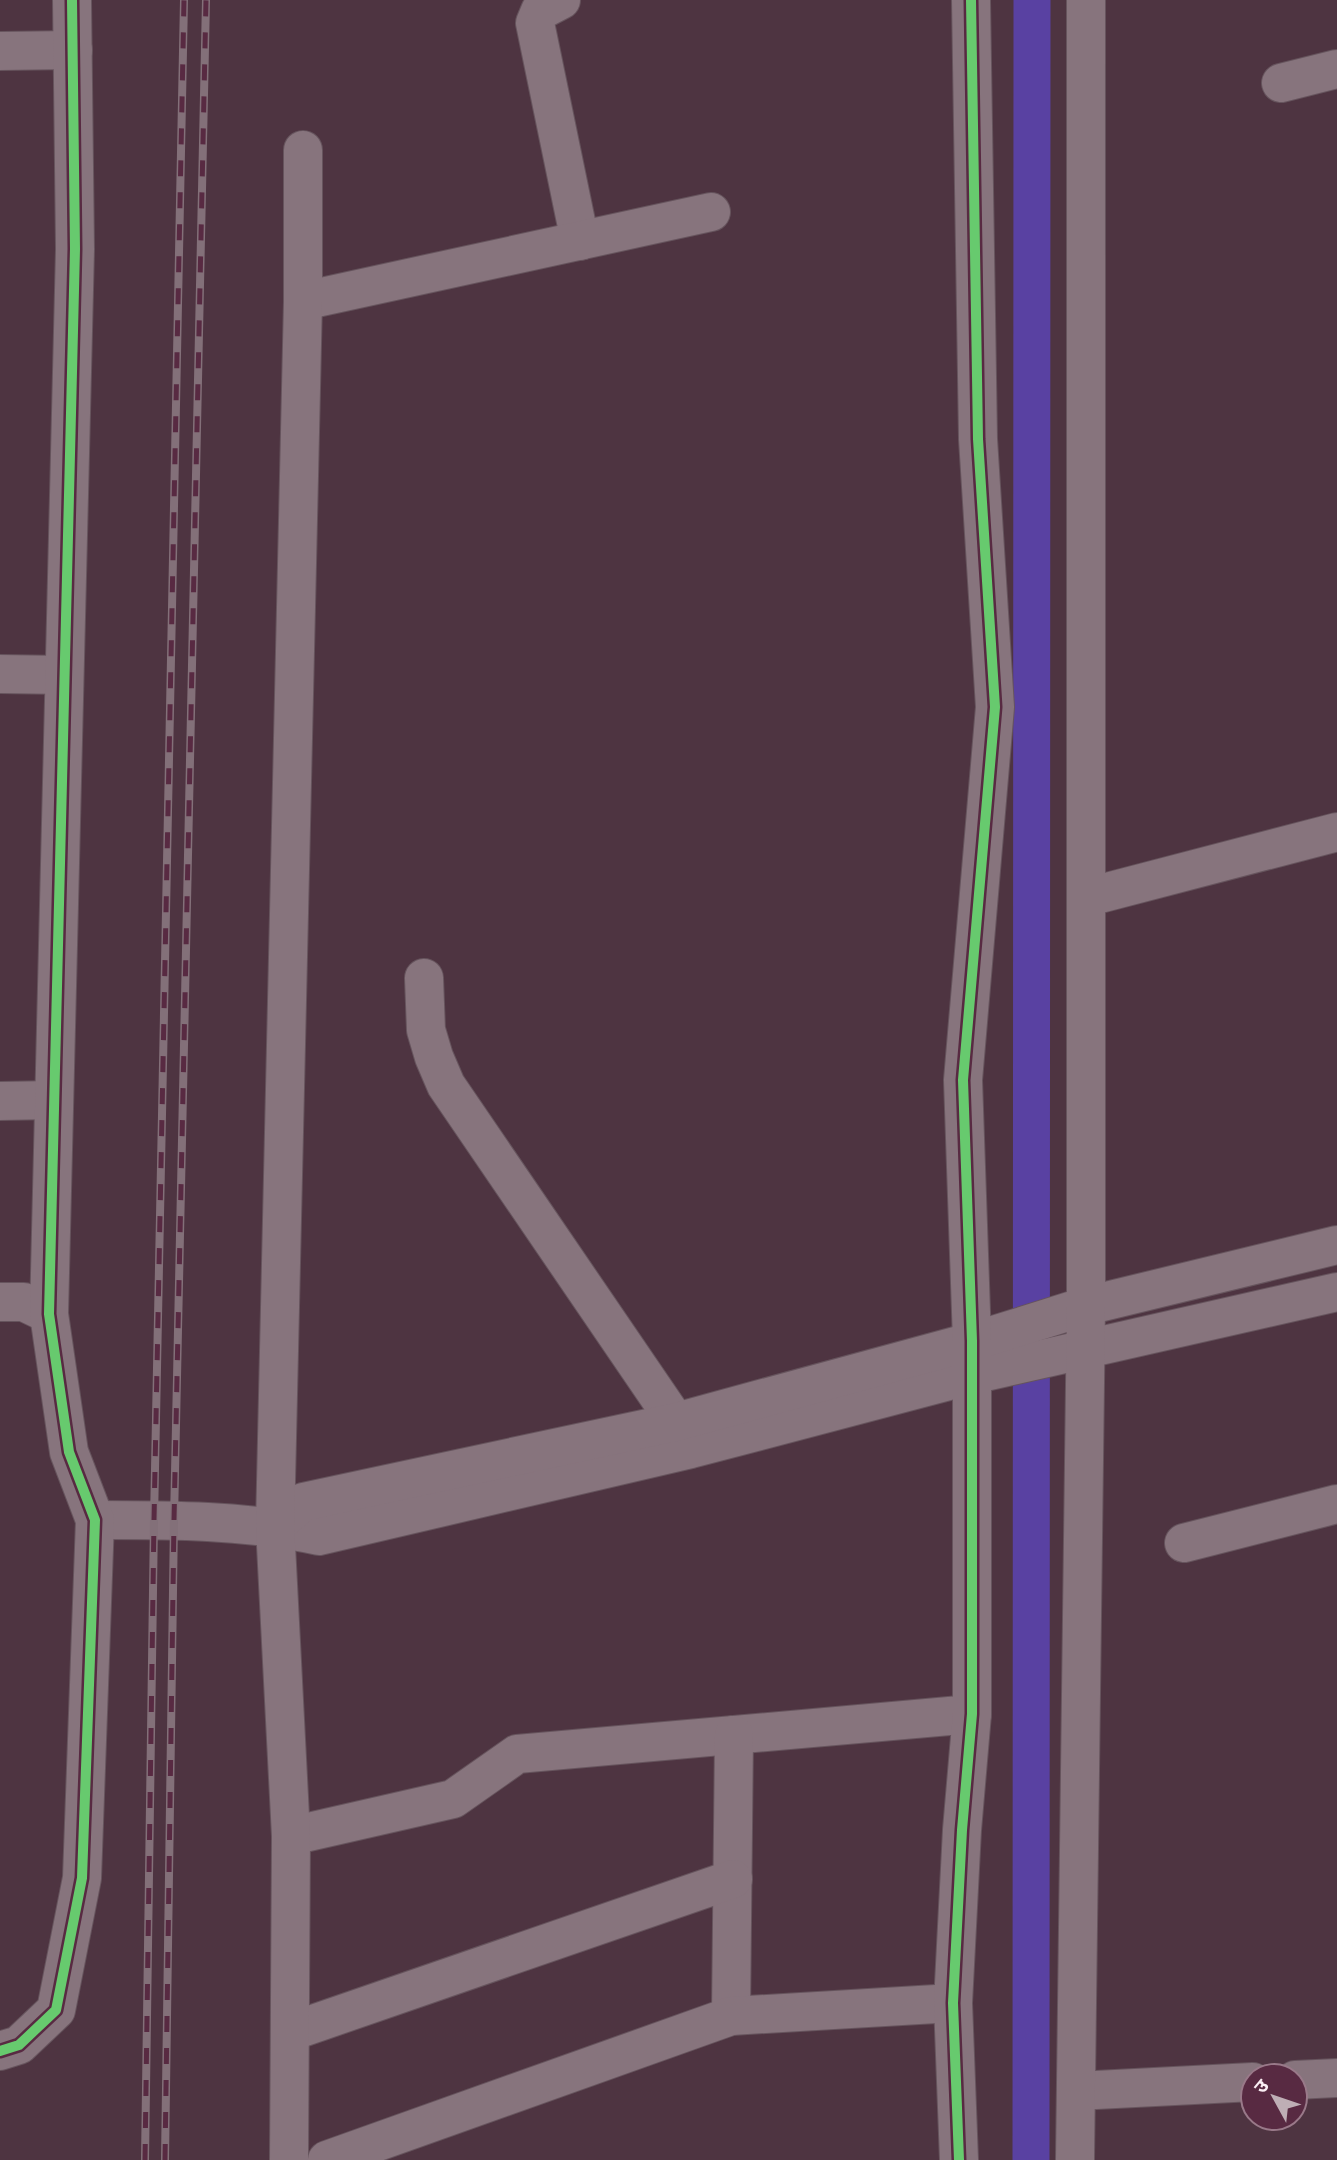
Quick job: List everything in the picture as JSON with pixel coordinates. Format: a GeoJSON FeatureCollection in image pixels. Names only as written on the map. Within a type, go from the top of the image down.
{"type":"FeatureCollection","features":[{"type":"Feature","properties":{"kind":"street"},"geometry":{"type":"LineString","coordinates":[[0,2051],[19,2045],[56,2010],[82,1878],[95,1520],[69,1452],[49,1314],[75,249],[72,0]]}},
{"type":"Feature","properties":{"kind":"street"},"geometry":{"type":"LineString","coordinates":[[561,0],[540,11],[535,23],[580,241]]}},
{"type":"Feature","properties":{"kind":"street"},"geometry":{"type":"LineString","coordinates":[[959,2160],[953,2003],[962,1830],[972,1714],[976,1357],[963,1080],[995,707],[978,439],[971,0]]}},
{"type":"Feature","properties":{"kind":"street"},"geometry":{"type":"LineString","coordinates":[[1075,2160],[1071,1311],[1088,897],[1086,0]]}},
{"type":"Feature","properties":{"kind":"street"},"geometry":{"type":"LineString","coordinates":[[0,51],[73,50]]}},
{"type":"Feature","properties":{"kind":"street"},"geometry":{"type":"LineString","coordinates":[[1281,83],[1337,69]]}},
{"type":"Feature","properties":{"kind":"street"},"geometry":{"type":"LineString","coordinates":[[289,2160],[291,1836],[275,1526],[303,301],[303,150]]}},
{"type":"Feature","properties":{"kind":"street"},"geometry":{"type":"LineString","coordinates":[[303,301],[711,212]]}},
{"type":"Feature","properties":{"kind":"street"},"geometry":{"type":"LineString","coordinates":[[0,674],[64,675]]}},
{"type":"Feature","properties":{"kind":"street"},"geometry":{"type":"LineString","coordinates":[[1088,897],[1337,832]]}},
{"type":"Feature","properties":{"kind":"street"},"geometry":{"type":"LineString","coordinates":[[424,978],[426,1030],[446,1085],[683,1435]]}},
{"type":"Feature","properties":{"kind":"street"},"geometry":{"type":"LineString","coordinates":[[0,1101],[54,1100]]}},
{"type":"Feature","properties":{"kind":"street"},"geometry":{"type":"LineString","coordinates":[[95,1520],[174,1520],[275,1526],[303,1502],[683,1435],[976,1357],[1071,1311],[1337,1245]]}},
{"type":"Feature","properties":{"kind":"street"},"geometry":{"type":"LineString","coordinates":[[976,1357],[1072,1353],[1337,1292]]}},
{"type":"Feature","properties":{"kind":"street"},"geometry":{"type":"LineString","coordinates":[[0,1302],[24,1302],[49,1314]]}},
{"type":"Feature","properties":{"kind":"street"},"geometry":{"type":"LineString","coordinates":[[1184,1543],[1337,1504]]}},
{"type":"Feature","properties":{"kind":"street"},"geometry":{"type":"LineString","coordinates":[[291,1836],[453,1799],[517,1754],[972,1714]]}},
{"type":"Feature","properties":{"kind":"street"},"geometry":{"type":"LineString","coordinates":[[731,2016],[733,1735]]}},
{"type":"Feature","properties":{"kind":"street"},"geometry":{"type":"LineString","coordinates":[[290,2032],[733,1879]]}},
{"type":"Feature","properties":{"kind":"street"},"geometry":{"type":"LineString","coordinates":[[327,2160],[731,2016],[953,2003]]}},
{"type":"Feature","properties":{"kind":"street"},"geometry":{"type":"LineString","coordinates":[[1309,2079],[1337,2078]]}},
{"type":"Feature","properties":{"kind":"street"},"geometry":{"type":"LineString","coordinates":[[1076,2091],[1239,2083]]}},
{"type":"Feature","properties":{"kind":"waterway"},"geometry":{"type":"LineString","coordinates":[[1031,2160],[1032,0]]}},
{"type":"Feature","properties":{"kind":"railway"},"geometry":{"type":"LineString","coordinates":[[145,2160],[154,1520],[184,0]]}},
{"type":"Feature","properties":{"kind":"railway"},"geometry":{"type":"LineString","coordinates":[[165,2160],[174,1520],[206,0]]}},
{"type":"Feature","properties":{"kind":"cycle path"},"geometry":{"type":"LineString","coordinates":[[0,2051],[19,2045],[56,2010],[82,1878],[95,1520],[69,1452],[49,1314],[75,249],[72,0]]}},
{"type":"Feature","properties":{"kind":"cycle path"},"geometry":{"type":"LineString","coordinates":[[959,2160],[953,2003],[962,1830],[972,1714],[972,1341],[963,1080],[995,707],[978,439],[971,0]]}}]}
